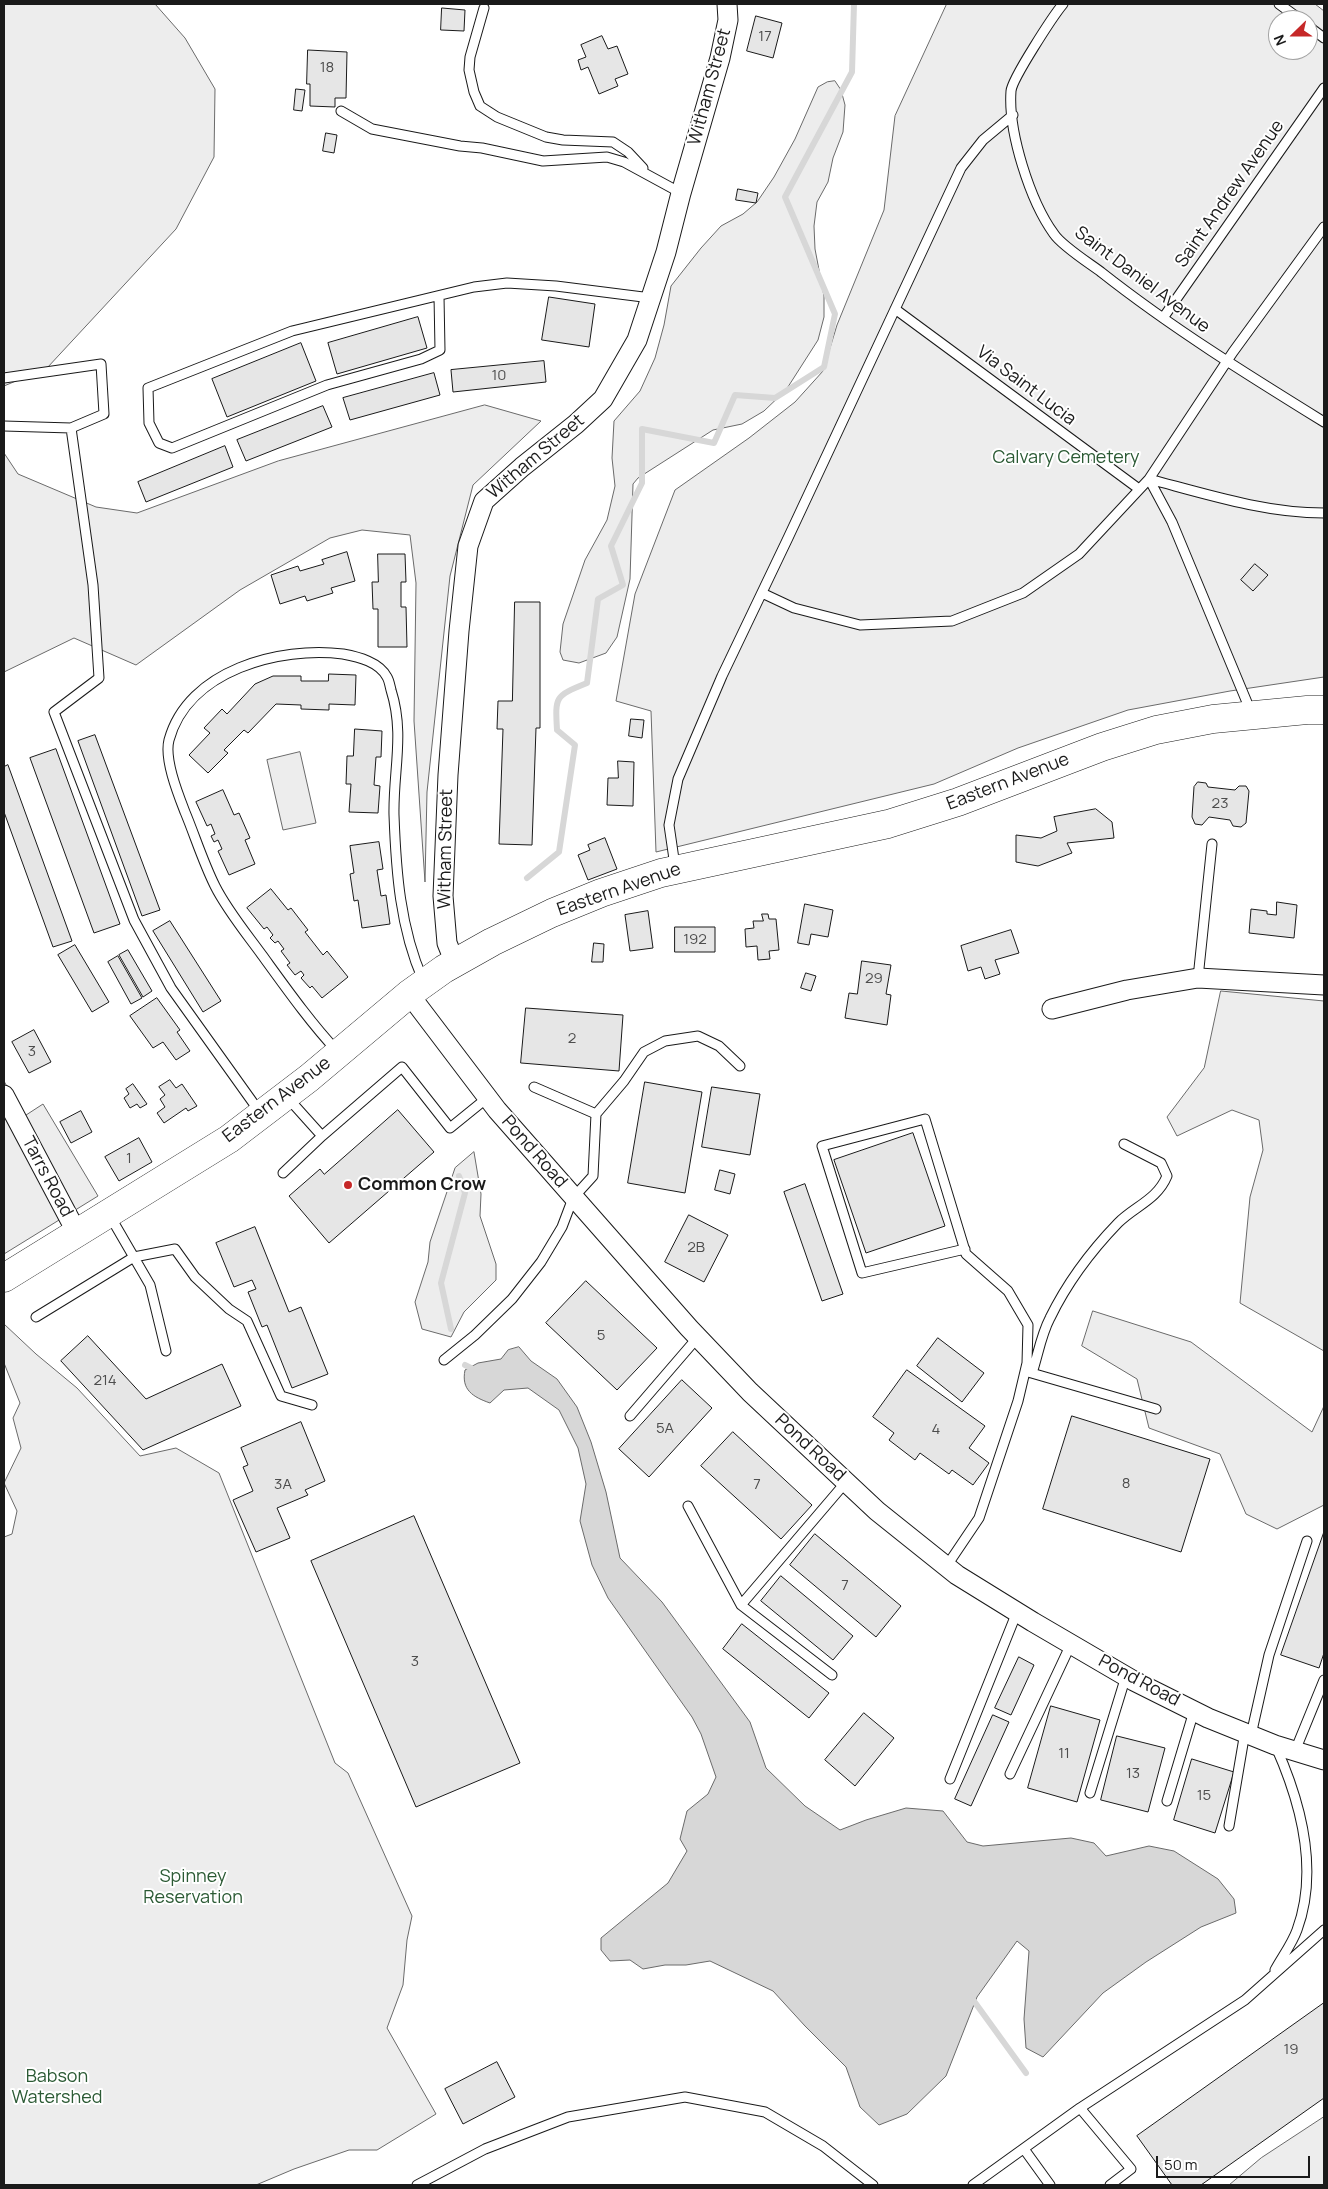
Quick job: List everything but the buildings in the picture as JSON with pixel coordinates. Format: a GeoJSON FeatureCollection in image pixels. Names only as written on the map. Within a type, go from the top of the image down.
{"type":"FeatureCollection","features":[{"type":"Feature","properties":{"kind":"main road","name":"Eastern Avenue"},"geometry":{"type":"LineString","coordinates":[[4,1278],[229,1139],[286,1096],[417,988],[455,963],[552,913],[601,893],[676,869],[888,824],[958,802],[1102,746],[1166,728],[1213,719],[1324,710]]}},
{"type":"Feature","properties":{"kind":"street","name":"Witham Street"},"geometry":{"type":"LineString","coordinates":[[455,963],[447,943],[443,896],[448,775],[458,640],[468,546],[484,501],[603,399],[637,340],[666,252],[720,58],[728,20],[727,4]]}},
{"type":"Feature","properties":{"kind":"street"},"geometry":{"type":"LineString","coordinates":[[1052,1009],[1127,990],[1198,978],[1324,985]]}},
{"type":"Feature","properties":{"kind":"street","name":"Pond Road"},"geometry":{"type":"LineString","coordinates":[[417,988],[488,1098],[573,1198],[750,1392],[877,1511],[946,1567],[1017,1612],[1126,1676],[1194,1710],[1248,1734],[1275,1745],[1324,1760]]}},
{"type":"Feature","properties":{"kind":"street","name":"Tarrs Road"},"geometry":{"type":"LineString","coordinates":[[4,1095],[77,1233]]}},
{"type":"Feature","properties":{"kind":"lane","name":"Saint Daniel Avenue"},"geometry":{"type":"LineString","coordinates":[[1063,4],[1049,22],[1011,89],[1014,136],[1032,194],[1055,236],[1163,318],[1226,362],[1324,422]]}},
{"type":"Feature","properties":{"kind":"lane"},"geometry":{"type":"LineString","coordinates":[[484,8],[470,57],[469,70],[474,92],[480,106],[497,117],[546,137],[563,140],[613,142],[628,152],[651,176]]}},
{"type":"Feature","properties":{"kind":"lane","name":"Saint Andrew Avenue"},"geometry":{"type":"LineString","coordinates":[[1163,318],[1324,88]]}},
{"type":"Feature","properties":{"kind":"lane"},"geometry":{"type":"LineString","coordinates":[[340,111],[372,129],[460,146],[482,148],[543,161],[606,157],[624,162],[681,193]]}},
{"type":"Feature","properties":{"kind":"lane"},"geometry":{"type":"LineString","coordinates":[[676,869],[668,825],[678,779],[722,676],[961,168],[983,140],[1013,115]]}},
{"type":"Feature","properties":{"kind":"lane"},"geometry":{"type":"LineString","coordinates":[[762,593],[794,608],[860,625],[952,621],[1023,593],[1079,554],[1149,478],[1226,362],[1324,227]]}},
{"type":"Feature","properties":{"kind":"lane"},"geometry":{"type":"LineString","coordinates":[[439,296],[440,350],[421,359],[327,385],[172,448],[159,443],[149,423],[148,388],[292,331],[474,287],[507,283],[556,286],[651,298]]}},
{"type":"Feature","properties":{"kind":"lane","name":"Via Saint Lucia"},"geometry":{"type":"LineString","coordinates":[[894,309],[1139,489]]}},
{"type":"Feature","properties":{"kind":"lane"},"geometry":{"type":"LineString","coordinates":[[4,378],[101,364],[104,414],[71,428],[4,426]]}},
{"type":"Feature","properties":{"kind":"lane"},"geometry":{"type":"LineString","coordinates":[[71,428],[93,585],[99,678],[54,712],[134,920],[171,988],[262,1114]]}},
{"type":"Feature","properties":{"kind":"lane"},"geometry":{"type":"LineString","coordinates":[[1149,478],[1222,498],[1296,513],[1324,513]]}},
{"type":"Feature","properties":{"kind":"lane"},"geometry":{"type":"LineString","coordinates":[[1149,478],[1172,522],[1253,715]]}},
{"type":"Feature","properties":{"kind":"lane"},"geometry":{"type":"LineString","coordinates":[[339,1053],[284,986],[241,927],[215,886],[173,780],[169,742],[180,716],[194,698],[241,666],[265,658],[294,653],[322,652],[353,656],[376,664],[387,677],[395,703],[399,746],[394,813],[398,882],[404,924],[413,958],[417,988]]}},
{"type":"Feature","properties":{"kind":"lane"},"geometry":{"type":"LineString","coordinates":[[1198,978],[1212,844]]}},
{"type":"Feature","properties":{"kind":"lane"},"geometry":{"type":"LineString","coordinates":[[444,1360],[475,1335],[512,1299],[540,1262],[562,1227],[573,1198],[593,1176],[596,1114],[624,1081],[644,1052],[665,1041],[698,1036],[719,1046],[740,1066]]}},
{"type":"Feature","properties":{"kind":"lane"},"geometry":{"type":"LineString","coordinates":[[283,1173],[322,1136],[402,1067],[450,1128],[488,1098]]}},
{"type":"Feature","properties":{"kind":"lane"},"geometry":{"type":"LineString","coordinates":[[534,1087],[596,1114]]}},
{"type":"Feature","properties":{"kind":"lane"},"geometry":{"type":"LineString","coordinates":[[286,1096],[322,1136]]}},
{"type":"Feature","properties":{"kind":"lane"},"geometry":{"type":"LineString","coordinates":[[965,1249],[862,1273],[822,1146],[925,1119],[965,1249],[966,1254],[1008,1291],[1028,1325],[1028,1372]]}},
{"type":"Feature","properties":{"kind":"lane"},"geometry":{"type":"LineString","coordinates":[[946,1567],[979,1518],[1018,1400],[1049,1320],[1085,1260],[1120,1221],[1150,1200],[1167,1176],[1160,1163],[1124,1144]]}},
{"type":"Feature","properties":{"kind":"lane"},"geometry":{"type":"LineString","coordinates":[[108,1214],[150,1285],[166,1351]]}},
{"type":"Feature","properties":{"kind":"lane"},"geometry":{"type":"LineString","coordinates":[[36,1317],[134,1257],[175,1249],[195,1277],[229,1309],[247,1321],[281,1396],[312,1405]]}},
{"type":"Feature","properties":{"kind":"lane"},"geometry":{"type":"LineString","coordinates":[[630,1416],[698,1337]]}},
{"type":"Feature","properties":{"kind":"lane"},"geometry":{"type":"LineString","coordinates":[[1028,1372],[1156,1409]]}},
{"type":"Feature","properties":{"kind":"lane"},"geometry":{"type":"LineString","coordinates":[[741,1605],[846,1482]]}},
{"type":"Feature","properties":{"kind":"lane"},"geometry":{"type":"LineString","coordinates":[[688,1506],[741,1605],[832,1675]]}},
{"type":"Feature","properties":{"kind":"lane"},"geometry":{"type":"LineString","coordinates":[[1229,1826],[1248,1734],[1269,1655],[1307,1541]]}},
{"type":"Feature","properties":{"kind":"lane"},"geometry":{"type":"LineString","coordinates":[[950,1779],[1017,1612]]}},
{"type":"Feature","properties":{"kind":"lane"},"geometry":{"type":"LineString","coordinates":[[1010,1774],[1071,1644]]}},
{"type":"Feature","properties":{"kind":"lane"},"geometry":{"type":"LineString","coordinates":[[1090,1793],[1126,1676]]}},
{"type":"Feature","properties":{"kind":"lane"},"geometry":{"type":"LineString","coordinates":[[1295,1751],[1324,1680]]}},
{"type":"Feature","properties":{"kind":"lane"},"geometry":{"type":"LineString","coordinates":[[1167,1800],[1194,1710]]}},
{"type":"Feature","properties":{"kind":"lane"},"geometry":{"type":"LineString","coordinates":[[1272,1975],[1297,1930],[1308,1881],[1303,1831],[1289,1776],[1275,1745]]}},
{"type":"Feature","properties":{"kind":"lane"},"geometry":{"type":"LineString","coordinates":[[973,2185],[1080,2108],[1245,2000],[1324,1930]]}},
{"type":"Feature","properties":{"kind":"lane"},"geometry":{"type":"LineString","coordinates":[[417,2185],[485,2149],[568,2117],[686,2097],[765,2112],[823,2146],[873,2185]]}},
{"type":"Feature","properties":{"kind":"lane"},"geometry":{"type":"LineString","coordinates":[[1080,2108],[1131,2169],[1110,2185]]}},
{"type":"Feature","properties":{"kind":"lane"},"geometry":{"type":"LineString","coordinates":[[1024,2149],[1050,2185]]}},
{"type":"Feature","properties":{"kind":"green space"},"geometry":{"type":"Polygon","coordinates":[[[4,4],[155,4],[185,38],[215,89],[214,157],[176,229],[47,368],[4,386],[4,4]]]}},
{"type":"Feature","properties":{"kind":"green space","name":"Calvary Cemetery"},"geometry":{"type":"Polygon","coordinates":[[[947,4],[1315,4],[1324,11],[1324,677],[1230,691],[1128,710],[1018,748],[934,784],[656,852],[651,711],[616,701],[635,594],[675,490],[749,438],[795,402],[823,371],[837,325],[884,210],[895,116],[947,4]]]}},
{"type":"Feature","properties":{"kind":"green space"},"geometry":{"type":"Polygon","coordinates":[[[835,81],[841,90],[845,105],[843,132],[833,158],[828,182],[817,202],[814,226],[815,249],[824,296],[824,317],[818,340],[786,390],[764,411],[742,424],[713,430],[638,478],[633,484],[630,579],[617,637],[606,653],[579,663],[563,660],[560,652],[563,624],[585,560],[607,520],[615,486],[612,458],[614,421],[640,391],[655,358],[664,325],[671,286],[721,226],[743,214],[757,202],[774,177],[795,139],[818,87],[827,82],[835,81]]]}},
{"type":"Feature","properties":{"kind":"green space"},"geometry":{"type":"Polygon","coordinates":[[[485,405],[541,421],[473,485],[450,576],[427,792],[425,882],[414,721],[416,583],[410,535],[362,530],[330,538],[240,590],[136,665],[74,638],[4,672],[4,453],[18,474],[96,507],[137,513],[278,461],[485,405]]]}},
{"type":"Feature","properties":{"kind":"green space"},"geometry":{"type":"Polygon","coordinates":[[[300,752],[316,823],[283,830],[267,760],[300,752]]]}},
{"type":"Feature","properties":{"kind":"green space"},"geometry":{"type":"Polygon","coordinates":[[[1221,991],[1324,1001],[1324,1351],[1240,1303],[1250,1197],[1263,1150],[1259,1120],[1232,1110],[1177,1136],[1167,1117],[1204,1068],[1221,991]]]}},
{"type":"Feature","properties":{"kind":"green space"},"geometry":{"type":"Polygon","coordinates":[[[4,1081],[23,1117],[43,1104],[98,1196],[4,1254],[4,1081]]]}},
{"type":"Feature","properties":{"kind":"green space"},"geometry":{"type":"Polygon","coordinates":[[[474,1152],[481,1194],[480,1216],[496,1264],[496,1280],[464,1312],[451,1337],[422,1329],[415,1302],[428,1262],[430,1242],[455,1168],[474,1152]]]}},
{"type":"Feature","properties":{"kind":"green space"},"geometry":{"type":"Polygon","coordinates":[[[1093,1311],[1191,1342],[1312,1432],[1324,1406],[1324,1505],[1277,1529],[1246,1514],[1220,1454],[1149,1428],[1137,1379],[1082,1346],[1093,1311]]]}},
{"type":"Feature","properties":{"kind":"green space","name":"Spinney Reservation"},"geometry":{"type":"Polygon","coordinates":[[[4,1324],[77,1388],[140,1456],[176,1448],[219,1473],[335,1763],[348,1773],[412,1916],[407,1940],[403,1985],[387,2028],[436,2114],[377,2150],[349,2150],[294,2169],[256,2185],[4,2185],[4,1537],[12,1534],[17,1511],[4,1483],[21,1448],[13,1418],[20,1403],[4,1363],[4,1324]]]}},
{"type":"Feature","properties":{"kind":"green space"},"geometry":{"type":"Polygon","coordinates":[[[1324,2117],[1324,2185],[1229,2185],[1261,2158],[1324,2117]]]}},
{"type":"Feature","properties":{"kind":"shaded area"},"geometry":{"type":"Polygon","coordinates":[[[519,1347],[531,1361],[557,1379],[577,1407],[591,1442],[606,1492],[620,1558],[662,1602],[750,1722],[766,1768],[805,1806],[840,1830],[906,1808],[943,1811],[967,1842],[983,1846],[1071,1838],[1094,1843],[1106,1856],[1149,1846],[1174,1851],[1218,1879],[1234,1899],[1236,1913],[1201,1927],[1146,1962],[1103,1993],[1043,2057],[1026,2048],[1024,2019],[1029,1951],[1017,1941],[977,1997],[946,2076],[907,2114],[879,2125],[860,2107],[846,2067],[773,1991],[710,1961],[643,1969],[630,1960],[610,1961],[601,1950],[601,1938],[668,1883],[687,1851],[680,1839],[687,1811],[708,1794],[716,1777],[701,1734],[692,1717],[608,1598],[592,1565],[580,1521],[586,1484],[578,1448],[559,1410],[528,1388],[504,1390],[490,1403],[478,1398],[467,1388],[464,1377],[465,1370],[478,1363],[501,1359],[508,1350],[519,1347]]]}},
{"type":"Feature","properties":{"kind":"waterway"},"geometry":{"type":"LineString","coordinates":[[527,878],[559,852],[575,745],[557,730],[557,704],[563,695],[587,683],[598,599],[623,585],[611,546],[642,483],[642,429],[714,443],[735,395],[775,398],[824,367],[835,314],[785,197],[852,72],[854,4]]}},
{"type":"Feature","properties":{"kind":"waterway"},"geometry":{"type":"LineString","coordinates":[[451,1329],[441,1283],[465,1193],[459,1176]]}},
{"type":"Feature","properties":{"kind":"waterway"},"geometry":{"type":"LineString","coordinates":[[465,1365],[477,1371]]}},
{"type":"Feature","properties":{"kind":"waterway"},"geometry":{"type":"LineString","coordinates":[[971,1997],[1026,2073]]}},
{"type":"Feature","properties":{"kind":"place","name":"Common Crow"},"geometry":{"type":"Point","coordinates":[348,1185]}},
{"type":"Feature","properties":{"kind":"park label","name":"Babson Watershed"},"geometry":{"type":"Point","coordinates":[57,2087]}}]}
